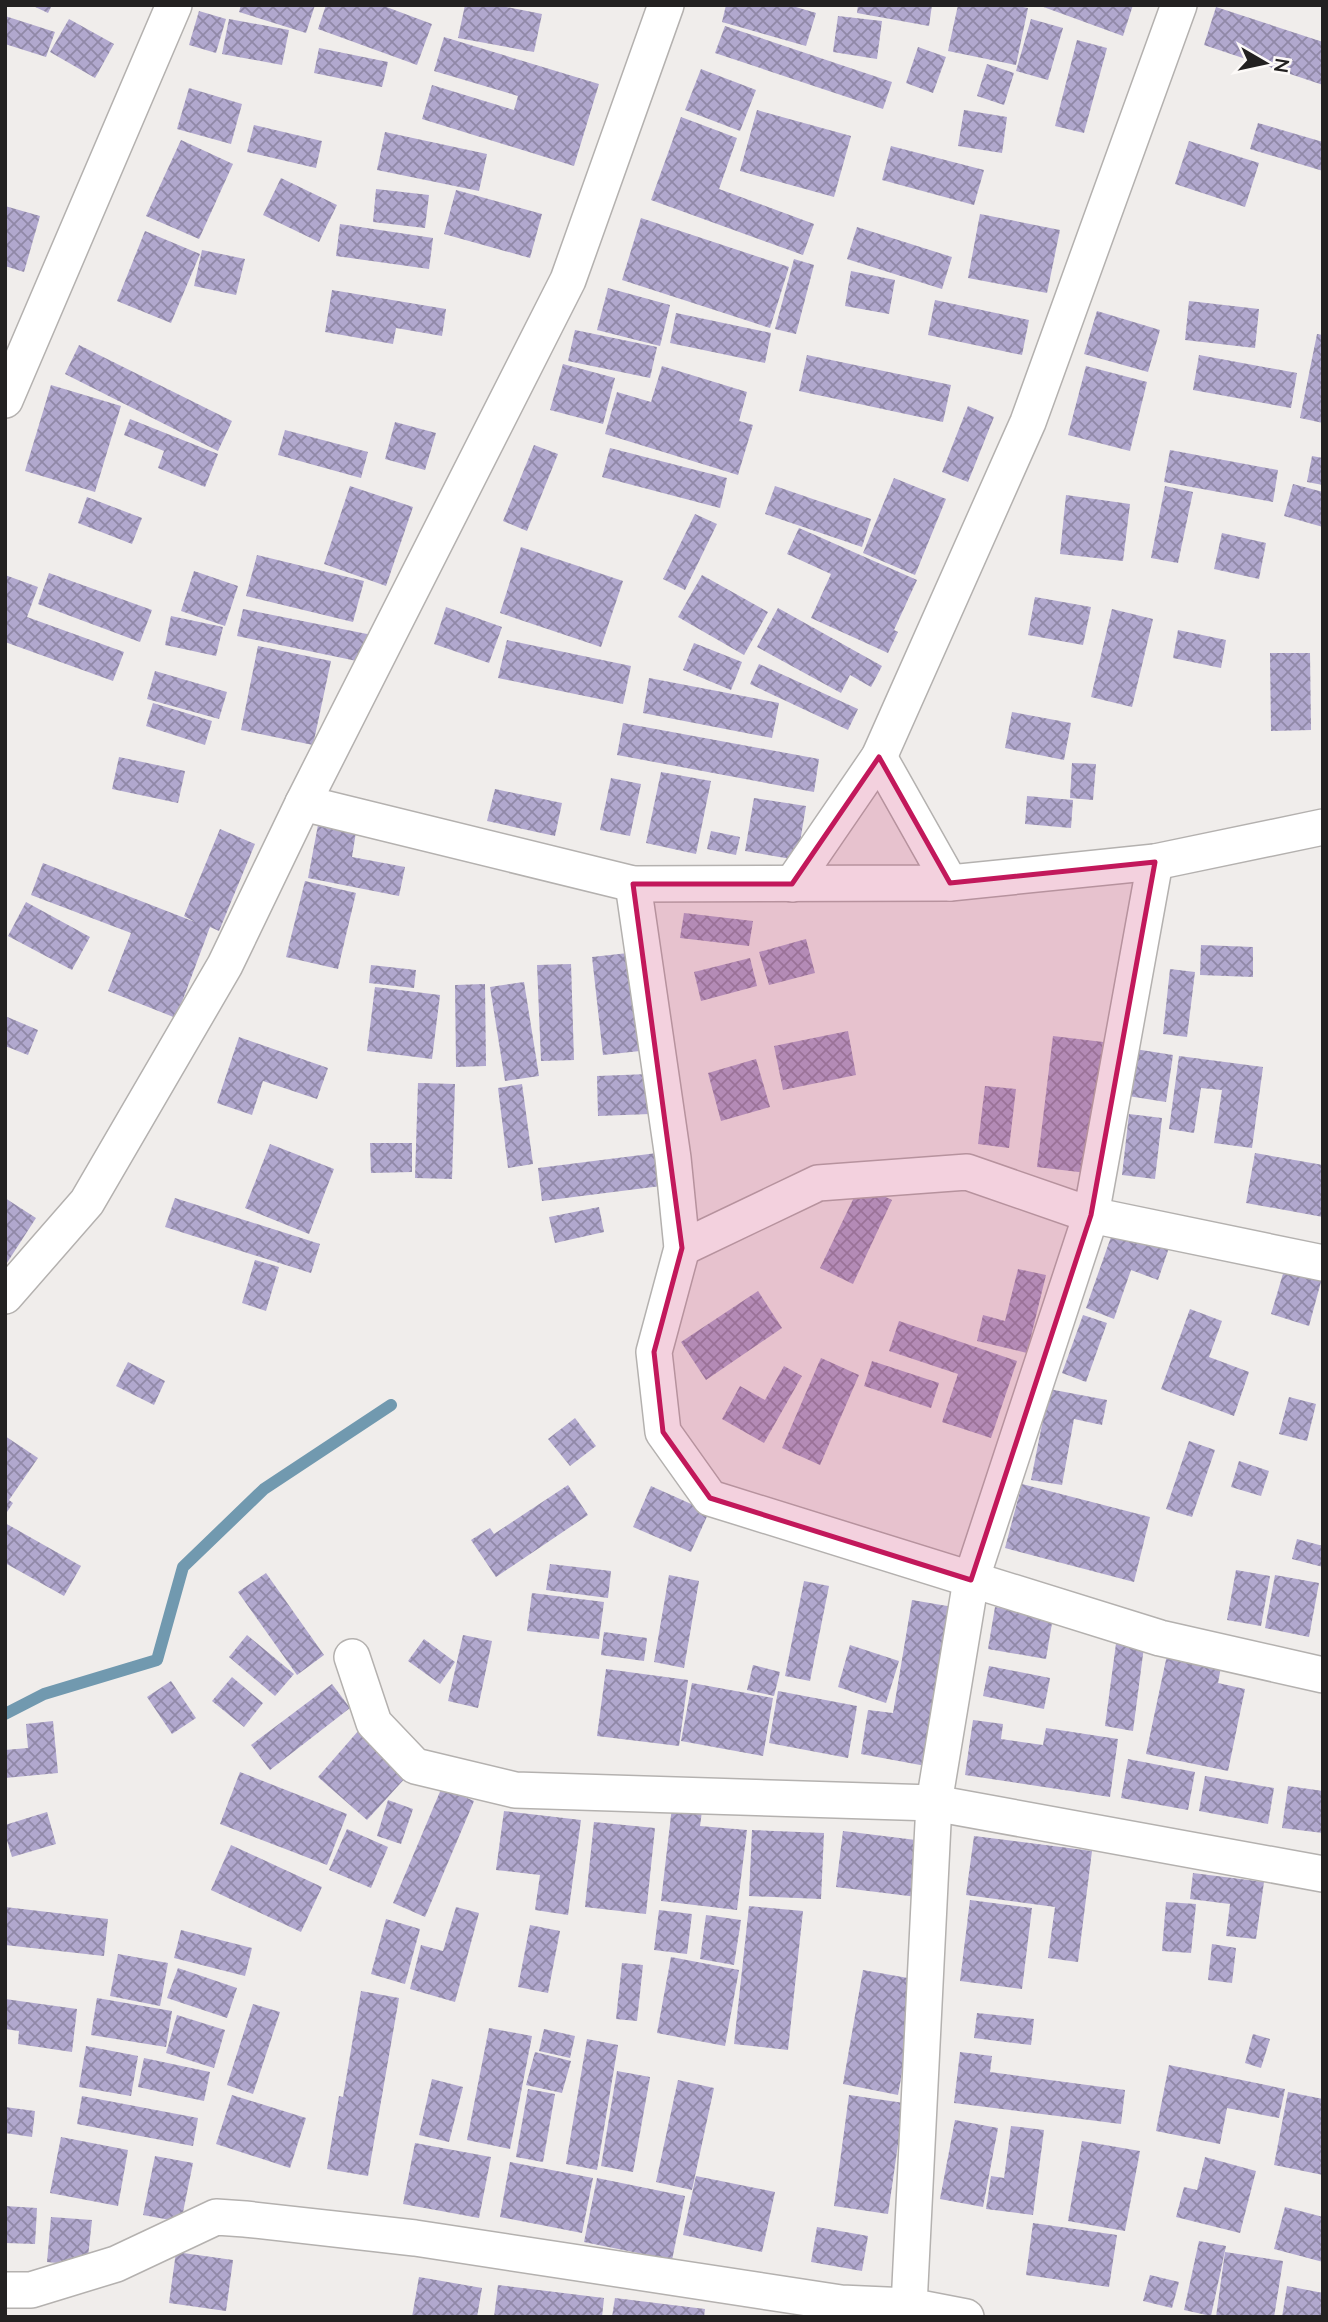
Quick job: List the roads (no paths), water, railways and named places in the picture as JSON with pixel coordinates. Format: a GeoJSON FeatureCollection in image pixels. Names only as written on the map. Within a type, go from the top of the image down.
{"type":"FeatureCollection","features":[{"type":"Feature","properties":{"kind":"street"},"geometry":{"type":"LineString","coordinates":[[5,400],[174,5]]}},
{"type":"Feature","properties":{"kind":"street"},"geometry":{"type":"LineString","coordinates":[[5,1296],[87,1202],[225,965],[303,803],[568,280],[666,5]]}},
{"type":"Feature","properties":{"kind":"street"},"geometry":{"type":"LineString","coordinates":[[792,884],[879,757],[1028,422],[1179,5]]}},
{"type":"Feature","properties":{"kind":"street"},"geometry":{"type":"LineString","coordinates":[[879,757],[950,883]]}},
{"type":"Feature","properties":{"kind":"street"},"geometry":{"type":"LineString","coordinates":[[303,803],[633,884],[950,883],[1155,862],[1323,827]]}},
{"type":"Feature","properties":{"kind":"street"},"geometry":{"type":"LineString","coordinates":[[909,2306],[934,1803],[971,1580],[1091,1215],[1155,862]]}},
{"type":"Feature","properties":{"kind":"street"},"geometry":{"type":"LineString","coordinates":[[633,884],[673,1158],[682,1248],[654,1352],[663,1432],[710,1499],[1160,1638],[1323,1675]]}},
{"type":"Feature","properties":{"kind":"street"},"geometry":{"type":"LineString","coordinates":[[682,1248],[818,1183],[967,1172],[1091,1215],[1323,1263]]}},
{"type":"Feature","properties":{"kind":"street"},"geometry":{"type":"LineString","coordinates":[[352,1657],[374,1723],[415,1766],[515,1790],[934,1803],[1323,1874]]}},
{"type":"Feature","properties":{"kind":"street"},"geometry":{"type":"LineString","coordinates":[[5,2290],[31,2290],[116,2264],[216,2217],[415,2238],[839,2310],[909,2306],[966,2317]]}},
{"type":"Feature","properties":{"kind":"waterway"},"geometry":{"type":"LineString","coordinates":[[5,1714],[44,1694],[157,1660],[183,1567],[264,1489],[391,1405]]}}]}
